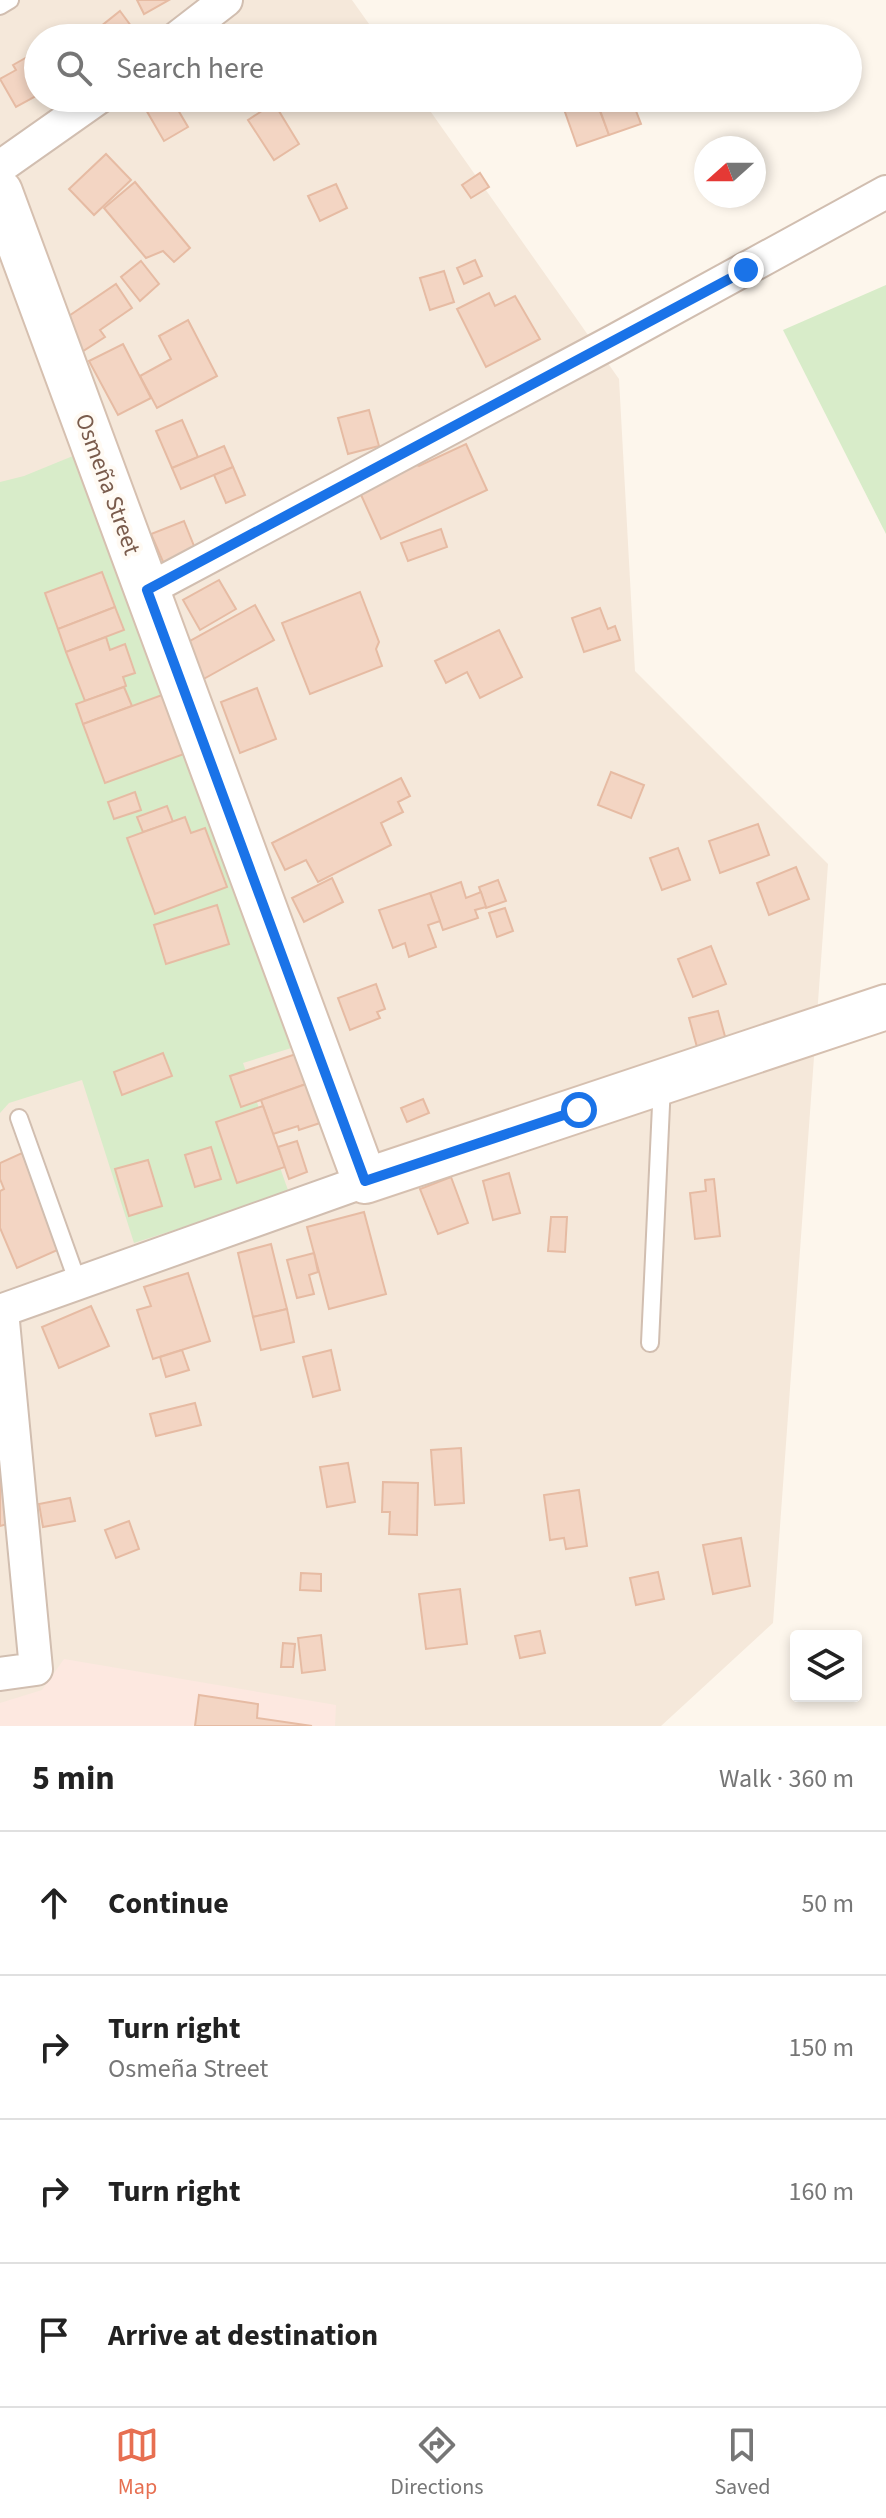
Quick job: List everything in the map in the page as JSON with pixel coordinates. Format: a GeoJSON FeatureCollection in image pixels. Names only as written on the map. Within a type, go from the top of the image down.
{"type":"FeatureCollection","features":[{"type":"Feature","properties":{"kind":"main road","name":"Osmeña Street"},"geometry":{"type":"LineString","coordinates":[[0,192],[365,1181]]}},
{"type":"Feature","properties":{"kind":"main road"},"geometry":{"type":"LineString","coordinates":[[365,1181],[886,1007]]}},
{"type":"Feature","properties":{"kind":"street"},"geometry":{"type":"LineString","coordinates":[[195,24],[226,0]]}},
{"type":"Feature","properties":{"kind":"street"},"geometry":{"type":"LineString","coordinates":[[0,167],[78,112]]}},
{"type":"Feature","properties":{"kind":"street"},"geometry":{"type":"LineString","coordinates":[[147,590],[886,192]]}},
{"type":"Feature","properties":{"kind":"street"},"geometry":{"type":"LineString","coordinates":[[0,1674],[36,1669],[1,1311],[365,1181]]}},
{"type":"Feature","properties":{"kind":"lane"},"geometry":{"type":"LineString","coordinates":[[0,6],[10,0]]}},
{"type":"Feature","properties":{"kind":"lane"},"geometry":{"type":"LineString","coordinates":[[650,1343],[662,1082]]}},
{"type":"Feature","properties":{"kind":"lane"},"geometry":{"type":"LineString","coordinates":[[19,1118],[78,1283]]}},
{"type":"Feature","properties":{"kind":"shaded area"},"geometry":{"type":"Polygon","coordinates":[[[0,0],[352,0],[369,24],[24,24],[24,112],[431,112],[619,379],[635,671],[828,864],[773,1623],[661,1726],[0,1726],[0,0]]]}},
{"type":"Feature","properties":{"kind":"shaded area"},"geometry":{"type":"Polygon","coordinates":[[[64,1659],[336,1705],[335,1726],[0,1726],[0,1703],[42,1690],[64,1659]]]}},
{"type":"Feature","properties":{"kind":"green space"},"geometry":{"type":"Polygon","coordinates":[[[886,285],[886,534],[783,330],[886,285]]]}},
{"type":"Feature","properties":{"kind":"green space"},"geometry":{"type":"Polygon","coordinates":[[[90,449],[301,1045],[243,1063],[289,1193],[134,1243],[82,1080],[9,1103],[0,1113],[0,482],[24,476],[90,449]]]}},
{"type":"Feature","properties":{"kind":"building"},"geometry":{"type":"Polygon","coordinates":[[[137,0],[169,0],[144,14],[137,0]]]}},
{"type":"Feature","properties":{"kind":"building"},"geometry":{"type":"Polygon","coordinates":[[[120,11],[130,24],[104,24],[120,11]]]}},
{"type":"Feature","properties":{"kind":"building"},"geometry":{"type":"Polygon","coordinates":[[[24,59],[24,103],[16,107],[0,79],[16,70],[13,65],[24,59]]]}},
{"type":"Feature","properties":{"kind":"building"},"geometry":{"type":"Polygon","coordinates":[[[147,112],[179,112],[188,127],[164,141],[147,112]]]}},
{"type":"Feature","properties":{"kind":"building"},"geometry":{"type":"Polygon","coordinates":[[[260,112],[279,112],[299,144],[274,160],[248,120],[260,112]]]}},
{"type":"Feature","properties":{"kind":"building"},"geometry":{"type":"Polygon","coordinates":[[[565,112],[600,112],[609,135],[577,146],[565,112]]]}},
{"type":"Feature","properties":{"kind":"building"},"geometry":{"type":"Polygon","coordinates":[[[601,112],[636,112],[641,124],[609,135],[601,112]]]}},
{"type":"Feature","properties":{"kind":"building"},"geometry":{"type":"Polygon","coordinates":[[[106,154],[131,180],[94,215],[69,189],[106,154]]]}},
{"type":"Feature","properties":{"kind":"building"},"geometry":{"type":"Polygon","coordinates":[[[480,173],[489,187],[471,198],[462,185],[480,173]]]}},
{"type":"Feature","properties":{"kind":"building"},"geometry":{"type":"Polygon","coordinates":[[[135,182],[190,248],[174,262],[163,251],[146,258],[104,208],[135,182]]]}},
{"type":"Feature","properties":{"kind":"building"},"geometry":{"type":"Polygon","coordinates":[[[336,184],[347,208],[320,221],[308,196],[336,184]]]}},
{"type":"Feature","properties":{"kind":"building"},"geometry":{"type":"Polygon","coordinates":[[[475,260],[482,276],[464,284],[457,268],[475,260]]]}},
{"type":"Feature","properties":{"kind":"building"},"geometry":{"type":"Polygon","coordinates":[[[141,261],[159,284],[140,301],[121,277],[141,261]]]}},
{"type":"Feature","properties":{"kind":"building"},"geometry":{"type":"Polygon","coordinates":[[[444,271],[454,302],[430,310],[420,278],[444,271]]]}},
{"type":"Feature","properties":{"kind":"building"},"geometry":{"type":"Polygon","coordinates":[[[116,284],[132,308],[100,330],[105,337],[80,353],[60,322],[116,284]]]}},
{"type":"Feature","properties":{"kind":"building"},"geometry":{"type":"Polygon","coordinates":[[[489,293],[495,306],[515,296],[540,339],[486,367],[457,309],[489,293]]]}},
{"type":"Feature","properties":{"kind":"building"},"geometry":{"type":"Polygon","coordinates":[[[188,320],[217,376],[157,408],[140,376],[171,359],[159,336],[188,320]]]}},
{"type":"Feature","properties":{"kind":"building"},"geometry":{"type":"Polygon","coordinates":[[[123,344],[151,398],[118,415],[89,361],[123,344]]]}},
{"type":"Feature","properties":{"kind":"building"},"geometry":{"type":"Polygon","coordinates":[[[369,410],[379,446],[348,454],[338,418],[369,410]]]}},
{"type":"Feature","properties":{"kind":"building"},"geometry":{"type":"Polygon","coordinates":[[[182,420],[198,457],[172,468],[156,431],[182,420]]]}},
{"type":"Feature","properties":{"kind":"building"},"geometry":{"type":"Polygon","coordinates":[[[466,444],[487,490],[381,539],[357,486],[409,462],[419,466],[466,444]]]}},
{"type":"Feature","properties":{"kind":"building"},"geometry":{"type":"Polygon","coordinates":[[[224,446],[233,467],[181,489],[172,468],[224,446]]]}},
{"type":"Feature","properties":{"kind":"building"},"geometry":{"type":"Polygon","coordinates":[[[233,467],[245,495],[226,503],[214,475],[233,467]]]}},
{"type":"Feature","properties":{"kind":"building"},"geometry":{"type":"Polygon","coordinates":[[[184,521],[196,551],[164,564],[151,534],[184,521]]]}},
{"type":"Feature","properties":{"kind":"building"},"geometry":{"type":"Polygon","coordinates":[[[441,529],[447,547],[408,561],[401,543],[441,529]]]}},
{"type":"Feature","properties":{"kind":"building"},"geometry":{"type":"Polygon","coordinates":[[[102,572],[115,607],[58,629],[45,593],[102,572]]]}},
{"type":"Feature","properties":{"kind":"building"},"geometry":{"type":"Polygon","coordinates":[[[219,580],[236,609],[200,630],[183,600],[219,580]]]}},
{"type":"Feature","properties":{"kind":"building"},"geometry":{"type":"Polygon","coordinates":[[[360,592],[379,642],[376,649],[382,666],[310,694],[282,623],[360,592]]]}},
{"type":"Feature","properties":{"kind":"building"},"geometry":{"type":"Polygon","coordinates":[[[255,605],[274,640],[200,681],[181,646],[255,605]]]}},
{"type":"Feature","properties":{"kind":"building"},"geometry":{"type":"Polygon","coordinates":[[[115,607],[124,630],[66,652],[58,629],[115,607]]]}},
{"type":"Feature","properties":{"kind":"building"},"geometry":{"type":"Polygon","coordinates":[[[600,608],[608,629],[615,626],[620,640],[584,652],[572,618],[600,608]]]}},
{"type":"Feature","properties":{"kind":"building"},"geometry":{"type":"Polygon","coordinates":[[[499,630],[522,677],[480,698],[467,672],[446,683],[435,661],[499,630]]]}},
{"type":"Feature","properties":{"kind":"building"},"geometry":{"type":"Polygon","coordinates":[[[106,637],[110,650],[125,644],[135,673],[123,677],[126,686],[85,701],[66,652],[106,637]]]}},
{"type":"Feature","properties":{"kind":"building"},"geometry":{"type":"Polygon","coordinates":[[[124,687],[132,706],[83,724],[76,704],[124,687]]]}},
{"type":"Feature","properties":{"kind":"building"},"geometry":{"type":"Polygon","coordinates":[[[257,688],[276,739],[240,753],[221,702],[257,688]]]}},
{"type":"Feature","properties":{"kind":"building"},"geometry":{"type":"Polygon","coordinates":[[[162,695],[184,754],[105,783],[83,724],[162,695]]]}},
{"type":"Feature","properties":{"kind":"building"},"geometry":{"type":"Polygon","coordinates":[[[611,772],[644,785],[631,818],[598,805],[611,772]]]}},
{"type":"Feature","properties":{"kind":"building"},"geometry":{"type":"Polygon","coordinates":[[[401,778],[410,796],[398,802],[403,812],[381,823],[391,845],[318,882],[306,860],[285,870],[272,843],[401,778]]]}},
{"type":"Feature","properties":{"kind":"building"},"geometry":{"type":"Polygon","coordinates":[[[135,792],[141,810],[114,819],[108,802],[135,792]]]}},
{"type":"Feature","properties":{"kind":"building"},"geometry":{"type":"Polygon","coordinates":[[[167,806],[173,822],[143,832],[137,817],[167,806]]]}},
{"type":"Feature","properties":{"kind":"building"},"geometry":{"type":"Polygon","coordinates":[[[185,817],[191,833],[205,828],[227,887],[155,914],[127,838],[185,817]]]}},
{"type":"Feature","properties":{"kind":"building"},"geometry":{"type":"Polygon","coordinates":[[[758,824],[769,855],[720,873],[709,841],[758,824]]]}},
{"type":"Feature","properties":{"kind":"building"},"geometry":{"type":"Polygon","coordinates":[[[678,848],[690,880],[662,890],[650,858],[678,848]]]}},
{"type":"Feature","properties":{"kind":"building"},"geometry":{"type":"Polygon","coordinates":[[[796,867],[809,899],[769,915],[757,883],[796,867]]]}},
{"type":"Feature","properties":{"kind":"building"},"geometry":{"type":"Polygon","coordinates":[[[332,878],[343,902],[304,922],[292,898],[332,878]]]}},
{"type":"Feature","properties":{"kind":"building"},"geometry":{"type":"Polygon","coordinates":[[[498,880],[506,901],[486,908],[479,887],[498,880]]]}},
{"type":"Feature","properties":{"kind":"building"},"geometry":{"type":"Polygon","coordinates":[[[461,882],[466,898],[481,892],[486,907],[475,910],[478,918],[443,930],[430,893],[461,882]]]}},
{"type":"Feature","properties":{"kind":"building"},"geometry":{"type":"Polygon","coordinates":[[[430,893],[440,921],[428,925],[436,947],[409,957],[405,943],[393,948],[379,910],[430,893]]]}},
{"type":"Feature","properties":{"kind":"building"},"geometry":{"type":"Polygon","coordinates":[[[217,905],[229,944],[166,964],[154,925],[217,905]]]}},
{"type":"Feature","properties":{"kind":"building"},"geometry":{"type":"Polygon","coordinates":[[[505,908],[513,931],[497,937],[489,913],[505,908]]]}},
{"type":"Feature","properties":{"kind":"building"},"geometry":{"type":"Polygon","coordinates":[[[711,946],[726,984],[693,997],[678,959],[711,946]]]}},
{"type":"Feature","properties":{"kind":"building"},"geometry":{"type":"Polygon","coordinates":[[[376,984],[385,1009],[377,1012],[380,1018],[350,1030],[338,998],[376,984]]]}},
{"type":"Feature","properties":{"kind":"building"},"geometry":{"type":"Polygon","coordinates":[[[718,1011],[726,1040],[697,1047],[689,1018],[718,1011]]]}},
{"type":"Feature","properties":{"kind":"building"},"geometry":{"type":"Polygon","coordinates":[[[163,1053],[172,1076],[122,1095],[114,1072],[163,1053]]]}},
{"type":"Feature","properties":{"kind":"building"},"geometry":{"type":"Polygon","coordinates":[[[296,1054],[306,1084],[241,1107],[230,1076],[296,1054]]]}},
{"type":"Feature","properties":{"kind":"building"},"geometry":{"type":"Polygon","coordinates":[[[306,1084],[320,1123],[273,1134],[261,1100],[306,1084]]]}},
{"type":"Feature","properties":{"kind":"building"},"geometry":{"type":"Polygon","coordinates":[[[423,1099],[429,1113],[407,1122],[401,1108],[423,1099]]]}},
{"type":"Feature","properties":{"kind":"building"},"geometry":{"type":"Polygon","coordinates":[[[263,1106],[285,1167],[237,1183],[216,1122],[263,1106]]]}},
{"type":"Feature","properties":{"kind":"building"},"geometry":{"type":"Polygon","coordinates":[[[297,1141],[307,1172],[289,1179],[278,1147],[297,1141]]]}},
{"type":"Feature","properties":{"kind":"building"},"geometry":{"type":"Polygon","coordinates":[[[211,1147],[221,1179],[195,1187],[185,1155],[211,1147]]]}},
{"type":"Feature","properties":{"kind":"building"},"geometry":{"type":"Polygon","coordinates":[[[22,1153],[62,1248],[17,1268],[0,1228],[0,1191],[4,1189],[0,1179],[0,1163],[22,1153]]]}},
{"type":"Feature","properties":{"kind":"building"},"geometry":{"type":"Polygon","coordinates":[[[148,1160],[162,1206],[129,1216],[115,1169],[148,1160]]]}},
{"type":"Feature","properties":{"kind":"building"},"geometry":{"type":"Polygon","coordinates":[[[509,1173],[520,1213],[493,1220],[483,1181],[509,1173]]]}},
{"type":"Feature","properties":{"kind":"building"},"geometry":{"type":"Polygon","coordinates":[[[451,1177],[468,1223],[438,1234],[420,1189],[451,1177]]]}},
{"type":"Feature","properties":{"kind":"building"},"geometry":{"type":"Polygon","coordinates":[[[714,1179],[720,1236],[695,1239],[690,1193],[706,1191],[705,1180],[714,1179]]]}},
{"type":"Feature","properties":{"kind":"building"},"geometry":{"type":"Polygon","coordinates":[[[364,1212],[386,1294],[329,1309],[307,1227],[364,1212]]]}},
{"type":"Feature","properties":{"kind":"building"},"geometry":{"type":"Polygon","coordinates":[[[551,1217],[567,1217],[565,1252],[548,1251],[551,1217]]]}},
{"type":"Feature","properties":{"kind":"building"},"geometry":{"type":"Polygon","coordinates":[[[271,1244],[287,1309],[253,1317],[238,1253],[271,1244]]]}},
{"type":"Feature","properties":{"kind":"building"},"geometry":{"type":"Polygon","coordinates":[[[314,1253],[318,1272],[309,1275],[314,1294],[297,1298],[287,1260],[314,1253]]]}},
{"type":"Feature","properties":{"kind":"building"},"geometry":{"type":"Polygon","coordinates":[[[188,1273],[210,1341],[153,1359],[137,1310],[151,1306],[144,1287],[188,1273]]]}},
{"type":"Feature","properties":{"kind":"building"},"geometry":{"type":"Polygon","coordinates":[[[91,1306],[109,1346],[59,1368],[42,1327],[91,1306]]]}},
{"type":"Feature","properties":{"kind":"building"},"geometry":{"type":"Polygon","coordinates":[[[287,1309],[294,1342],[261,1350],[253,1317],[287,1309]]]}},
{"type":"Feature","properties":{"kind":"building"},"geometry":{"type":"Polygon","coordinates":[[[182,1350],[189,1370],[166,1377],[160,1357],[182,1350]]]}},
{"type":"Feature","properties":{"kind":"building"},"geometry":{"type":"Polygon","coordinates":[[[331,1350],[340,1390],[313,1397],[303,1357],[331,1350]]]}},
{"type":"Feature","properties":{"kind":"building"},"geometry":{"type":"Polygon","coordinates":[[[195,1403],[201,1425],[156,1436],[150,1414],[195,1403]]]}},
{"type":"Feature","properties":{"kind":"building"},"geometry":{"type":"Polygon","coordinates":[[[461,1448],[464,1503],[435,1505],[431,1450],[461,1448]]]}},
{"type":"Feature","properties":{"kind":"building"},"geometry":{"type":"Polygon","coordinates":[[[348,1463],[355,1502],[327,1507],[320,1467],[348,1463]]]}},
{"type":"Feature","properties":{"kind":"building"},"geometry":{"type":"Polygon","coordinates":[[[0,1481],[11,1523],[0,1526],[0,1481]]]}},
{"type":"Feature","properties":{"kind":"building"},"geometry":{"type":"Polygon","coordinates":[[[383,1482],[418,1483],[417,1535],[389,1534],[390,1512],[382,1512],[383,1482]]]}},
{"type":"Feature","properties":{"kind":"building"},"geometry":{"type":"Polygon","coordinates":[[[579,1490],[587,1546],[566,1549],[564,1538],[550,1540],[544,1495],[579,1490]]]}},
{"type":"Feature","properties":{"kind":"building"},"geometry":{"type":"Polygon","coordinates":[[[70,1498],[75,1521],[43,1527],[39,1504],[70,1498]]]}},
{"type":"Feature","properties":{"kind":"building"},"geometry":{"type":"Polygon","coordinates":[[[129,1521],[139,1549],[116,1558],[105,1530],[129,1521]]]}},
{"type":"Feature","properties":{"kind":"building"},"geometry":{"type":"Polygon","coordinates":[[[741,1538],[750,1586],[713,1594],[703,1545],[741,1538]]]}},
{"type":"Feature","properties":{"kind":"building"},"geometry":{"type":"Polygon","coordinates":[[[658,1572],[664,1599],[636,1605],[630,1578],[658,1572]]]}},
{"type":"Feature","properties":{"kind":"building"},"geometry":{"type":"Polygon","coordinates":[[[301,1573],[321,1574],[321,1591],[300,1590],[301,1573]]]}},
{"type":"Feature","properties":{"kind":"building"},"geometry":{"type":"Polygon","coordinates":[[[460,1589],[467,1644],[426,1649],[419,1594],[460,1589]]]}},
{"type":"Feature","properties":{"kind":"building"},"geometry":{"type":"Polygon","coordinates":[[[540,1631],[545,1653],[520,1658],[515,1636],[540,1631]]]}},
{"type":"Feature","properties":{"kind":"building"},"geometry":{"type":"Polygon","coordinates":[[[321,1635],[325,1670],[302,1673],[298,1638],[321,1635]]]}},
{"type":"Feature","properties":{"kind":"building"},"geometry":{"type":"Polygon","coordinates":[[[283,1643],[295,1644],[293,1667],[281,1667],[283,1643]]]}},
{"type":"Feature","properties":{"kind":"building"},"geometry":{"type":"Polygon","coordinates":[[[199,1695],[258,1704],[257,1718],[312,1726],[195,1726],[199,1695]]]}},
{"type":"Feature","properties":{"kind":"route"},"geometry":{"type":"LineString","coordinates":[[579,1110],[365,1181],[147,590],[746,270]]}}]}
